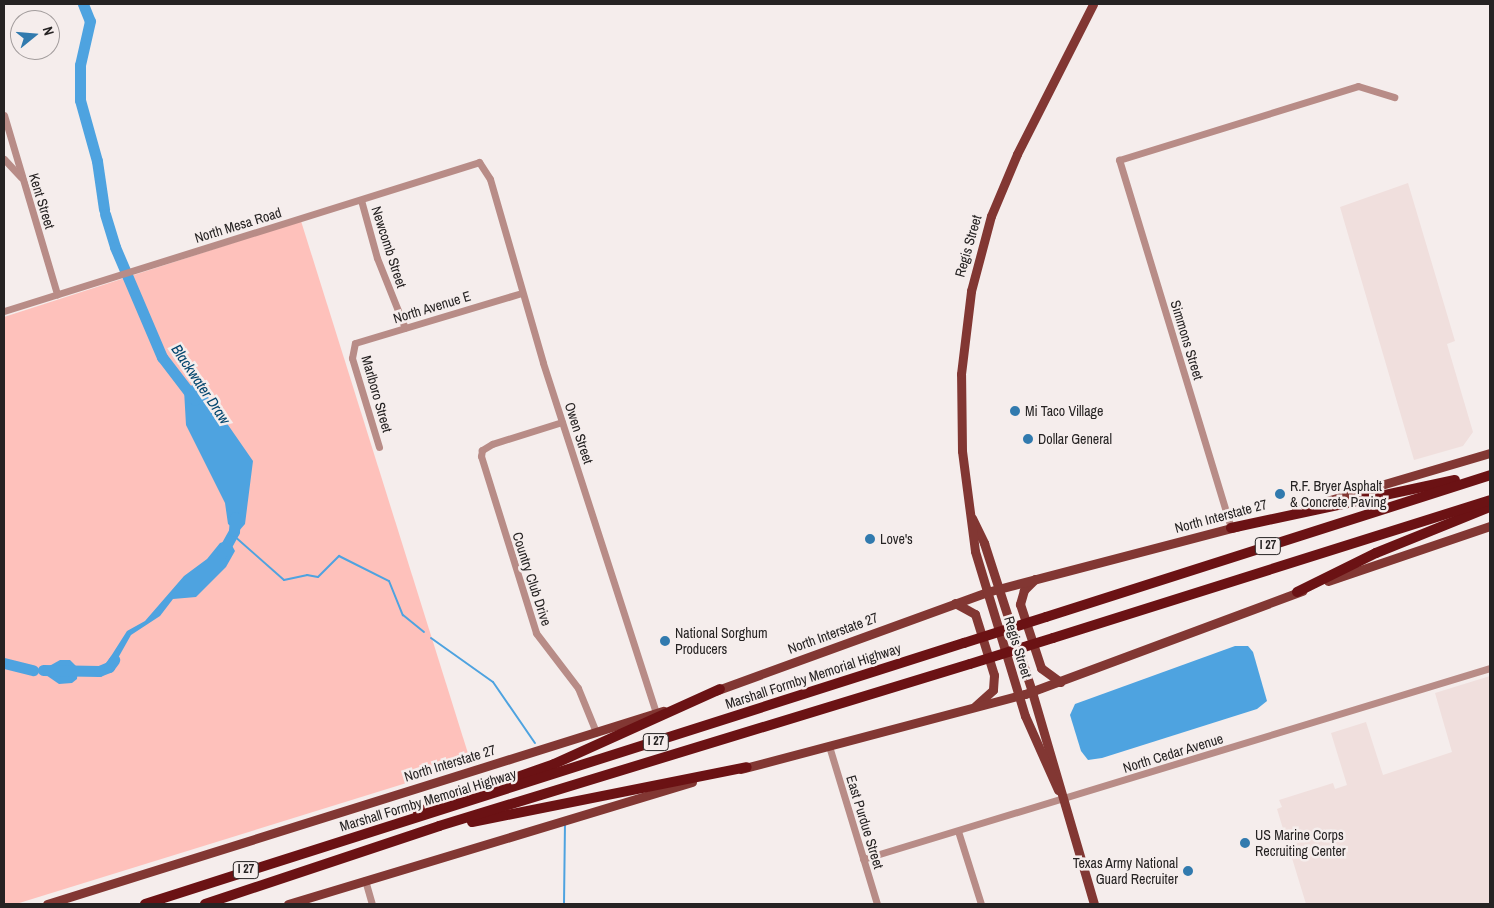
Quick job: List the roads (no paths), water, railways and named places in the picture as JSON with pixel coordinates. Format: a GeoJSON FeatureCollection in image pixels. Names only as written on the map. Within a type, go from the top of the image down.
{"type":"FeatureCollection","features":[{"type":"Feature","properties":{"kind":"highway"},"geometry":{"type":"LineString","coordinates":[[1231,528],[1352,505],[1490,474]]}},
{"type":"Feature","properties":{"kind":"highway","name":"Marshall Formby Memorial Highway"},"geometry":{"type":"LineString","coordinates":[[145,904],[348,838],[598,762],[1490,474]]}},
{"type":"Feature","properties":{"kind":"highway","name":"Marshall Formby Memorial Highway"},"geometry":{"type":"LineString","coordinates":[[205,904],[439,826],[970,664],[1490,500]]}},
{"type":"Feature","properties":{"kind":"highway"},"geometry":{"type":"LineString","coordinates":[[1297,592],[1408,538],[1490,506]]}},
{"type":"Feature","properties":{"kind":"highway"},"geometry":{"type":"LineString","coordinates":[[348,838],[554,764],[720,689]]}},
{"type":"Feature","properties":{"kind":"highway"},"geometry":{"type":"LineString","coordinates":[[439,826],[615,795],[747,767]]}},
{"type":"Feature","properties":{"kind":"main road","name":"Regis Street"},"geometry":{"type":"LineString","coordinates":[[1058,790],[1041,758],[1019,696],[975,551],[962,451],[960,397],[962,349],[975,272],[991,216],[1009,170],[1093,4]]}},
{"type":"Feature","properties":{"kind":"main road","name":"North Interstate 27"},"geometry":{"type":"LineString","coordinates":[[47,904],[656,713],[998,588],[1231,528],[1490,452]]}},
{"type":"Feature","properties":{"kind":"main road","name":"Regis Street"},"geometry":{"type":"LineString","coordinates":[[972,518],[984,543],[1032,692],[1055,765],[1058,790]]}},
{"type":"Feature","properties":{"kind":"main road"},"geometry":{"type":"LineString","coordinates":[[288,904],[747,767],[1032,692],[1297,592],[1490,526]]}},
{"type":"Feature","properties":{"kind":"main road"},"geometry":{"type":"LineString","coordinates":[[1036,578],[1024,590],[1020,604],[1041,668],[1060,682]]}},
{"type":"Feature","properties":{"kind":"main road"},"geometry":{"type":"LineString","coordinates":[[955,603],[968,607],[976,617],[996,683],[990,694],[970,709]]}},
{"type":"Feature","properties":{"kind":"main road"},"geometry":{"type":"LineString","coordinates":[[1058,790],[1094,904]]}},
{"type":"Feature","properties":{"kind":"street","name":"Simmons Street"},"geometry":{"type":"LineString","coordinates":[[1231,528],[1119,160],[1358,86],[1394,97]]}},
{"type":"Feature","properties":{"kind":"street","name":"Kent Street"},"geometry":{"type":"LineString","coordinates":[[4,115],[57,294]]}},
{"type":"Feature","properties":{"kind":"street"},"geometry":{"type":"LineString","coordinates":[[4,159],[22,177]]}},
{"type":"Feature","properties":{"kind":"street","name":"North Mesa Road"},"geometry":{"type":"LineString","coordinates":[[4,311],[479,162]]}},
{"type":"Feature","properties":{"kind":"street","name":"Owen Street"},"geometry":{"type":"LineString","coordinates":[[479,162],[490,179],[522,293],[562,422],[656,713]]}},
{"type":"Feature","properties":{"kind":"street","name":"Newcomb Street"},"geometry":{"type":"LineString","coordinates":[[361,200],[377,258],[405,328]]}},
{"type":"Feature","properties":{"kind":"street","name":"North Avenue E"},"geometry":{"type":"LineString","coordinates":[[352,349],[359,341],[522,293]]}},
{"type":"Feature","properties":{"kind":"street","name":"Marlboro Street"},"geometry":{"type":"LineString","coordinates":[[352,349],[352,358],[379,447]]}},
{"type":"Feature","properties":{"kind":"street","name":"Country Club Drive"},"geometry":{"type":"LineString","coordinates":[[562,422],[492,444],[482,450],[484,470],[536,633],[578,688],[596,732]]}},
{"type":"Feature","properties":{"kind":"street","name":"North Cedar Avenue"},"geometry":{"type":"LineString","coordinates":[[863,859],[1062,801],[1490,668]]}},
{"type":"Feature","properties":{"kind":"street","name":"East Purdue Street"},"geometry":{"type":"LineString","coordinates":[[829,746],[877,904]]}},
{"type":"Feature","properties":{"kind":"street"},"geometry":{"type":"LineString","coordinates":[[958,831],[981,904]]}},
{"type":"Feature","properties":{"kind":"street"},"geometry":{"type":"LineString","coordinates":[[365,880],[372,904]]}},
{"type":"Feature","properties":{"kind":"water"},"geometry":{"type":"Polygon","coordinates":[[[194,384],[208,396],[253,461],[245,524],[238,532],[228,524],[225,503],[186,425],[184,390],[194,384]]]}},
{"type":"Feature","properties":{"kind":"water"},"geometry":{"type":"Polygon","coordinates":[[[229,540],[235,551],[226,567],[196,597],[173,599],[160,616],[131,635],[113,667],[104,672],[106,664],[127,631],[145,621],[184,576],[207,559],[220,543],[229,540]]]}},
{"type":"Feature","properties":{"kind":"water"},"geometry":{"type":"Polygon","coordinates":[[[1235,646],[1248,646],[1253,652],[1267,701],[1257,709],[1102,758],[1088,760],[1081,751],[1070,715],[1075,704],[1235,646]]]}},
{"type":"Feature","properties":{"kind":"water"},"geometry":{"type":"Polygon","coordinates":[[[60,660],[70,660],[78,668],[77,679],[72,683],[59,684],[43,673],[44,669],[60,660]]]}},
{"type":"Feature","properties":{"kind":"waterway","name":"Blackwater Draw"},"geometry":{"type":"LineString","coordinates":[[83,4],[90,21],[80,65],[80,100],[97,161],[104,209]]}},
{"type":"Feature","properties":{"kind":"waterway","name":"Blackwater Draw"},"geometry":{"type":"LineString","coordinates":[[105,214],[115,247],[162,357],[195,400]]}},
{"type":"Feature","properties":{"kind":"waterway","name":"Blackwater Draw"},"geometry":{"type":"LineString","coordinates":[[222,553],[234,531],[235,517]]}},
{"type":"Feature","properties":{"kind":"waterway"},"geometry":{"type":"LineString","coordinates":[[233,535],[284,580],[307,575],[318,577],[339,556],[389,581],[403,615],[424,632]]}},
{"type":"Feature","properties":{"kind":"waterway"},"geometry":{"type":"LineString","coordinates":[[431,638],[493,682],[535,743]]}},
{"type":"Feature","properties":{"kind":"waterway","name":"Blackwater Draw"},"geometry":{"type":"LineString","coordinates":[[43,670],[99,671],[109,667],[114,660]]}},
{"type":"Feature","properties":{"kind":"waterway","name":"Blackwater Draw"},"geometry":{"type":"LineString","coordinates":[[4,663],[33,670]]}},
{"type":"Feature","properties":{"kind":"waterway"},"geometry":{"type":"LineString","coordinates":[[564,904],[565,824]]}},
{"type":"Feature","properties":{"kind":"place","name":"Mi Taco Village"},"geometry":{"type":"Point","coordinates":[1015,411]}},
{"type":"Feature","properties":{"kind":"place","name":"Dollar General"},"geometry":{"type":"Point","coordinates":[1028,439]}},
{"type":"Feature","properties":{"kind":"place","name":"R.F. Bryer Asphalt & Concrete Paving"},"geometry":{"type":"Point","coordinates":[1280,494]}},
{"type":"Feature","properties":{"kind":"place","name":"Love's"},"geometry":{"type":"Point","coordinates":[870,539]}},
{"type":"Feature","properties":{"kind":"place","name":"National Sorghum Producers"},"geometry":{"type":"Point","coordinates":[665,641]}},
{"type":"Feature","properties":{"kind":"place","name":"US Marine Corps Recruiting Center"},"geometry":{"type":"Point","coordinates":[1245,843]}},
{"type":"Feature","properties":{"kind":"place","name":"Texas Army National Guard Recruiter"},"geometry":{"type":"Point","coordinates":[1188,871]}}]}
